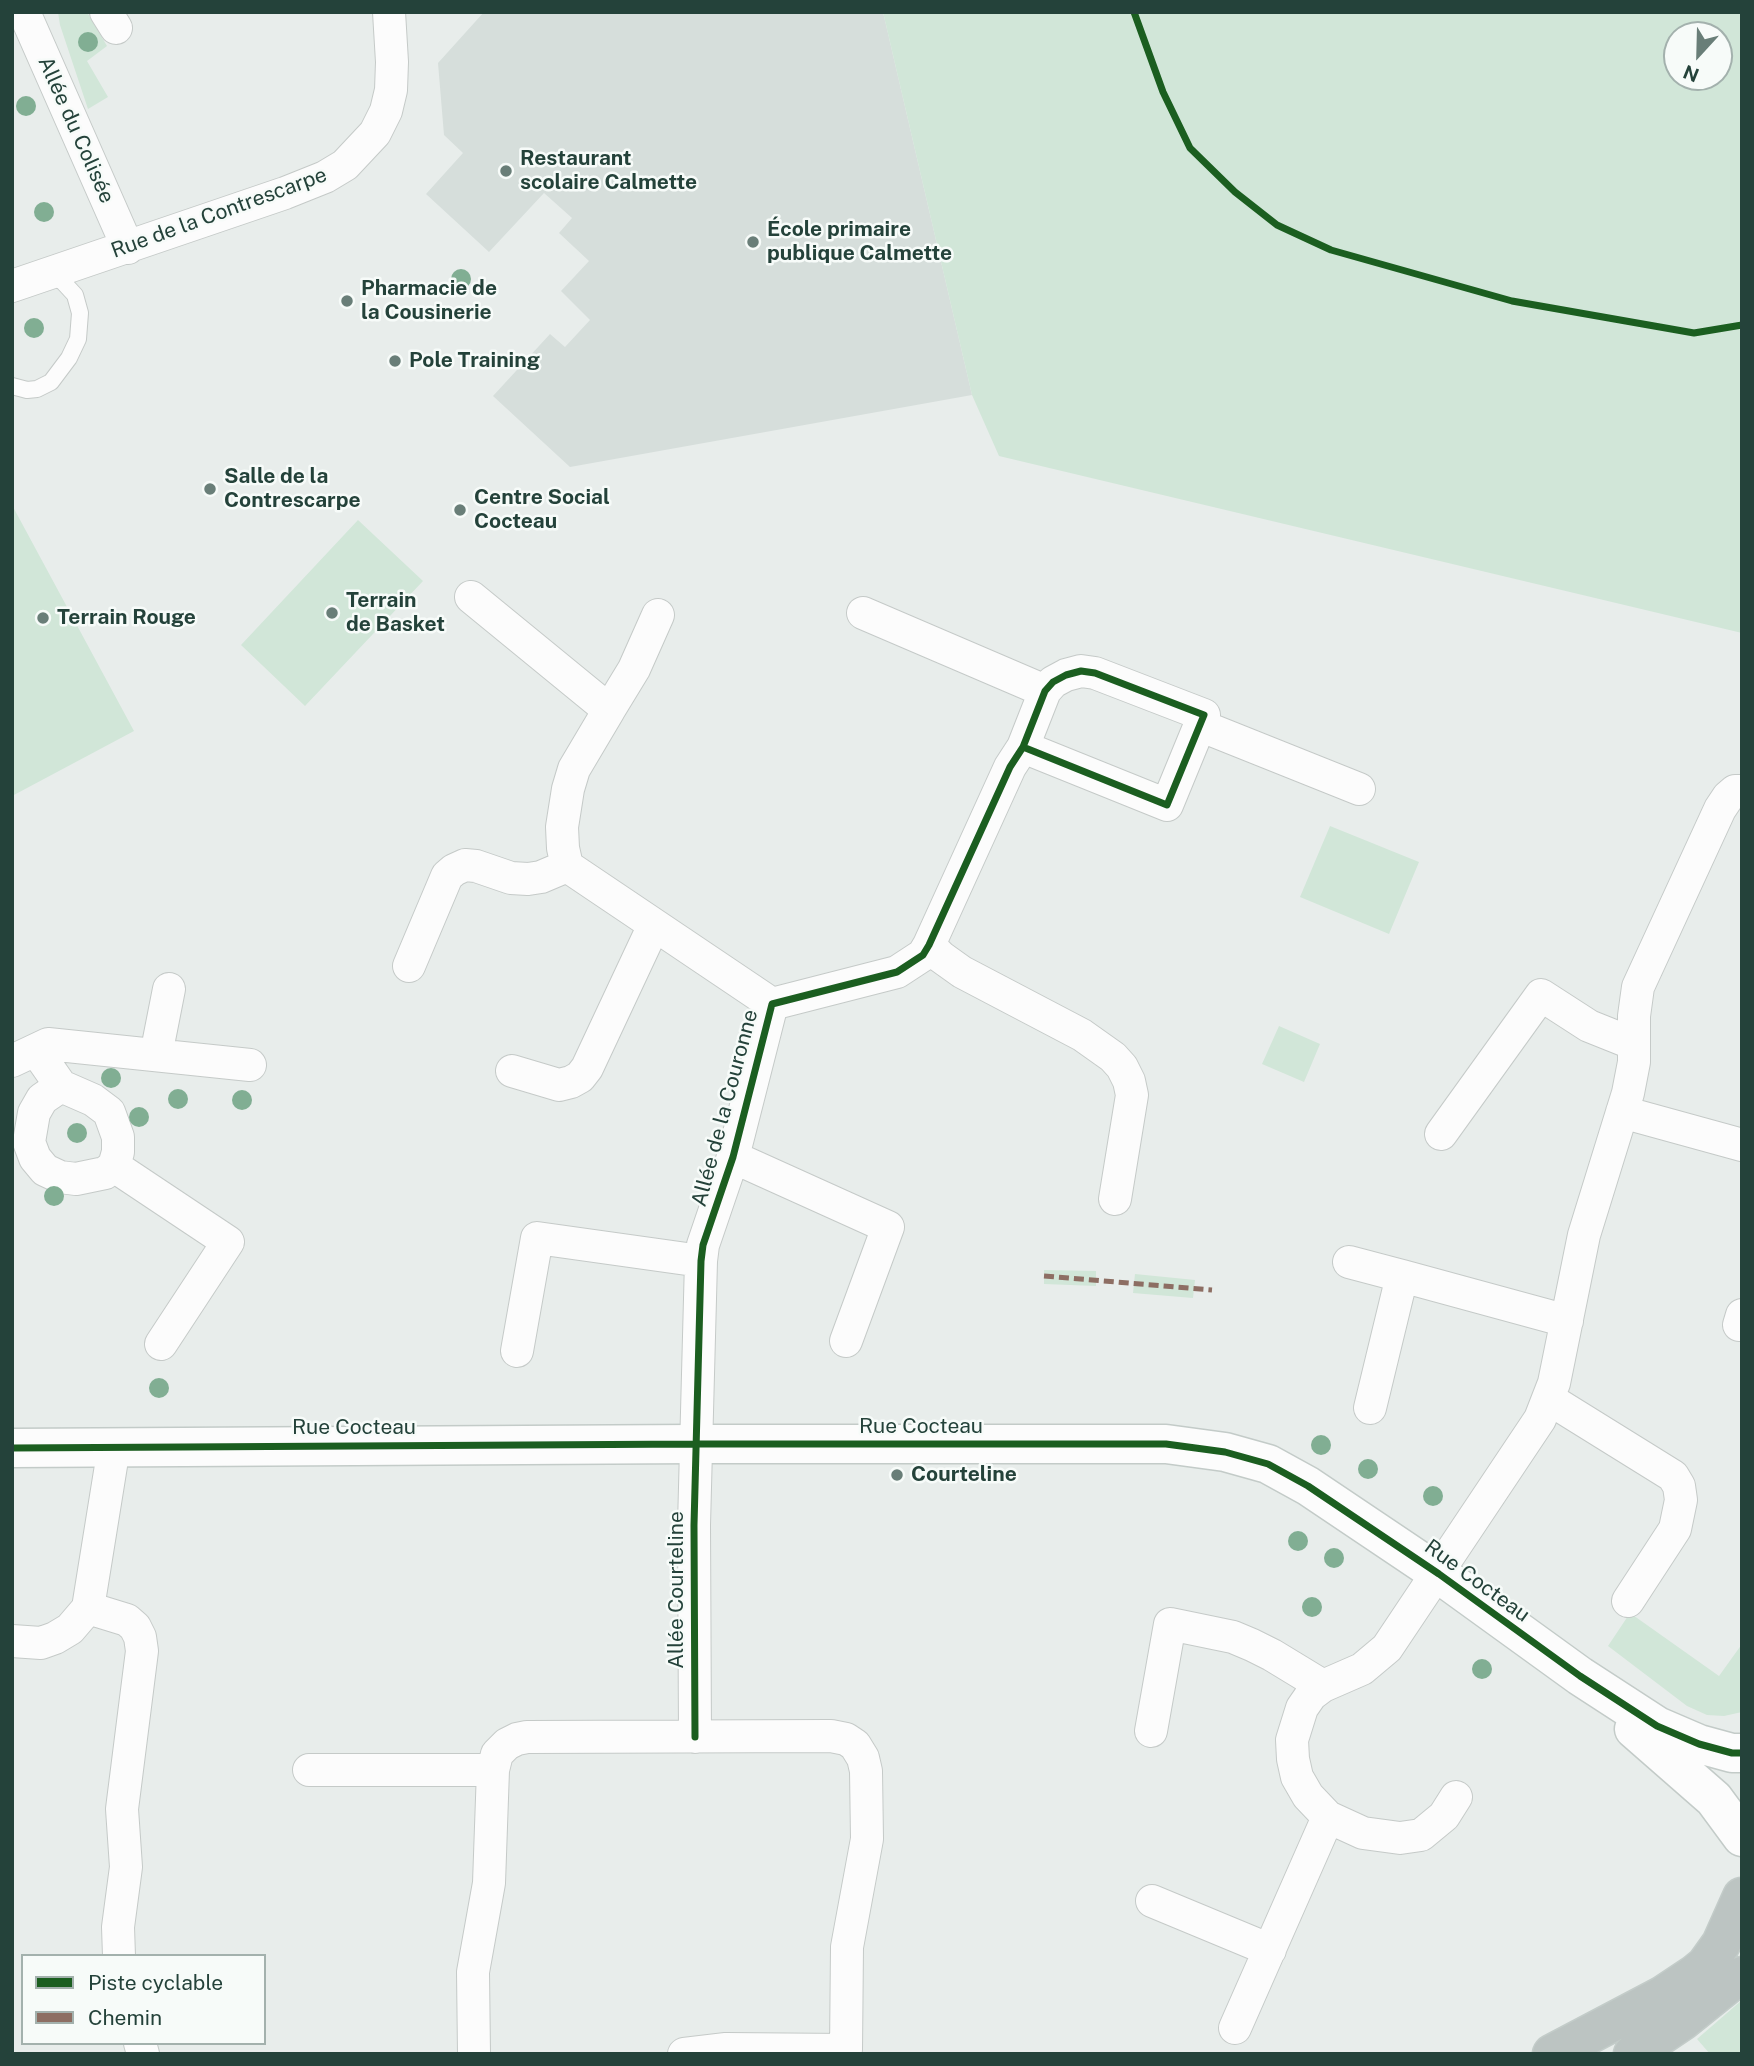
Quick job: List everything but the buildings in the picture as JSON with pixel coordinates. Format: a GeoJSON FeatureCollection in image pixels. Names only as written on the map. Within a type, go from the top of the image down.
{"type":"FeatureCollection","features":[{"type":"Feature","properties":{"kind":"highway"},"geometry":{"type":"LineString","coordinates":[[1637,2039],[1683,1983],[1706,1965],[1727,1933],[1742,1896]]}},
{"type":"Feature","properties":{"kind":"highway"},"geometry":{"type":"LineString","coordinates":[[1552,2054],[1637,2039],[1682,2021],[1733,1980],[1742,1976]]}},
{"type":"Feature","properties":{"kind":"street","name":"Allée du Colisée"},"geometry":{"type":"LineString","coordinates":[[24,12],[128,248]]}},
{"type":"Feature","properties":{"kind":"street","name":"Rue de la Contrescarpe"},"geometry":{"type":"LineString","coordinates":[[12,286],[285,193],[325,177],[345,165],[375,133],[386,111],[391,90],[392,62],[389,12]]}},
{"type":"Feature","properties":{"kind":"street"},"geometry":{"type":"LineString","coordinates":[[471,597],[609,710]]}},
{"type":"Feature","properties":{"kind":"street"},"geometry":{"type":"LineString","coordinates":[[863,613],[1045,691],[1053,682],[1066,675],[1081,671],[1095,673],[1204,715],[1167,805],[1023,747]]}},
{"type":"Feature","properties":{"kind":"street"},"geometry":{"type":"LineString","coordinates":[[409,966],[447,876],[454,870],[475,866],[511,878],[528,879],[541,877],[567,866],[562,827],[568,789],[579,761],[634,669],[658,615]]}},
{"type":"Feature","properties":{"kind":"street","name":"Allée de la Couronne"},"geometry":{"type":"LineString","coordinates":[[567,866],[772,1004],[897,972],[923,955],[929,945],[1010,767],[1023,747],[1045,691]]}},
{"type":"Feature","properties":{"kind":"street"},"geometry":{"type":"LineString","coordinates":[[1199,725],[1359,789]]}},
{"type":"Feature","properties":{"kind":"street"},"geometry":{"type":"LineString","coordinates":[[1456,1797],[1444,1816],[1421,1835],[1400,1838],[1363,1833],[1328,1817],[1308,1796],[1297,1777],[1292,1740],[1302,1708],[1311,1695],[1323,1686],[1363,1669],[1387,1648],[1531,1434],[1549,1399],[1555,1383],[1584,1235],[1632,1076],[1635,1000],[1638,987],[1720,809],[1728,797],[1735,791],[1742,790]]}},
{"type":"Feature","properties":{"kind":"street"},"geometry":{"type":"LineString","coordinates":[[512,1071],[559,1085],[580,1077],[587,1068],[654,925]]}},
{"type":"Feature","properties":{"kind":"street"},"geometry":{"type":"LineString","coordinates":[[929,945],[962,972],[1073,1030],[1113,1057],[1122,1068],[1132,1095],[1115,1199]]}},
{"type":"Feature","properties":{"kind":"street"},"geometry":{"type":"LineString","coordinates":[[156,1055],[169,989]]}},
{"type":"Feature","properties":{"kind":"street"},"geometry":{"type":"LineString","coordinates":[[1441,1134],[1541,995],[1589,1026],[1634,1044]]}},
{"type":"Feature","properties":{"kind":"street","name":"Allée de la Couronne"},"geometry":{"type":"LineString","coordinates":[[695,1444],[701,1261],[708,1230],[733,1157],[772,1004]]}},
{"type":"Feature","properties":{"kind":"street"},"geometry":{"type":"LineString","coordinates":[[61,1086],[42,1099],[34,1113],[29,1142],[35,1157],[45,1170],[60,1177],[76,1179],[105,1173],[114,1166],[118,1137],[109,1112],[93,1100],[61,1086],[24,1056],[48,1045],[250,1065]]}},
{"type":"Feature","properties":{"kind":"street"},"geometry":{"type":"LineString","coordinates":[[1622,1112],[1742,1144]]}},
{"type":"Feature","properties":{"kind":"street","name":"Allée de la Couronne"},"geometry":{"type":"LineString","coordinates":[[733,1157],[888,1227],[846,1341]]}},
{"type":"Feature","properties":{"kind":"street"},"geometry":{"type":"LineString","coordinates":[[114,1166],[228,1242],[161,1344]]}},
{"type":"Feature","properties":{"kind":"street"},"geometry":{"type":"LineString","coordinates":[[517,1351],[537,1238],[701,1261]]}},
{"type":"Feature","properties":{"kind":"street"},"geometry":{"type":"LineString","coordinates":[[1349,1262],[1567,1321]]}},
{"type":"Feature","properties":{"kind":"street"},"geometry":{"type":"LineString","coordinates":[[1370,1408],[1402,1276]]}},
{"type":"Feature","properties":{"kind":"street"},"geometry":{"type":"LineString","coordinates":[[1549,1399],[1673,1476],[1679,1486],[1681,1500],[1675,1529],[1628,1601]]}},
{"type":"Feature","properties":{"kind":"street","name":"Allée Courteline"},"geometry":{"type":"LineString","coordinates":[[695,1444],[695,1737]]}},
{"type":"Feature","properties":{"kind":"street","name":"Rue Cocteau"},"geometry":{"type":"LineString","coordinates":[[12,1448],[1166,1444],[1225,1451],[1248,1457],[1288,1474],[1439,1574],[1580,1676],[1657,1727],[1699,1744],[1742,1754]]}},
{"type":"Feature","properties":{"kind":"street"},"geometry":{"type":"LineString","coordinates":[[12,1641],[41,1643],[55,1638],[70,1629],[88,1608],[114,1447]]}},
{"type":"Feature","properties":{"kind":"street"},"geometry":{"type":"LineString","coordinates":[[88,1608],[127,1620],[140,1637],[142,1651],[122,1809],[126,1867],[118,1927],[118,1954]]}},
{"type":"Feature","properties":{"kind":"street"},"geometry":{"type":"LineString","coordinates":[[1151,1731],[1170,1624],[1233,1637],[1272,1655],[1323,1686]]}},
{"type":"Feature","properties":{"kind":"street","name":"Rue Cocteau"},"geometry":{"type":"LineString","coordinates":[[1580,1676],[1714,1800],[1742,1837]]}},
{"type":"Feature","properties":{"kind":"street"},"geometry":{"type":"LineString","coordinates":[[474,2054],[473,1972],[489,1883],[493,1770],[497,1754],[517,1739],[831,1736],[846,1739],[855,1745],[863,1758],[866,1771],[867,1839],[846,1947],[855,2052],[726,2049],[684,2054]]}},
{"type":"Feature","properties":{"kind":"street"},"geometry":{"type":"LineString","coordinates":[[309,1770],[493,1770]]}},
{"type":"Feature","properties":{"kind":"street"},"geometry":{"type":"LineString","coordinates":[[1236,2028],[1328,1817]]}},
{"type":"Feature","properties":{"kind":"street"},"geometry":{"type":"LineString","coordinates":[[1152,1901],[1270,1950]]}},
{"type":"Feature","properties":{"kind":"lane"},"geometry":{"type":"LineString","coordinates":[[12,386],[27,390],[37,389],[51,382],[69,358],[78,339],[80,313],[75,295],[63,282],[46,274]]}},
{"type":"Feature","properties":{"kind":"shaded area","name":"École primaire publique Calmette"},"geometry":{"type":"Polygon","coordinates":[[[484,12],[883,12],[972,395],[570,467],[493,396],[550,334],[565,347],[590,320],[561,291],[589,261],[559,233],[572,218],[544,193],[489,252],[426,194],[463,153],[444,135],[438,63],[484,12]]]}},
{"type":"Feature","properties":{"kind":"green space"},"geometry":{"type":"Polygon","coordinates":[[[58,12],[87,12],[107,46],[87,61],[108,97],[88,109],[60,25],[58,12]]]}},
{"type":"Feature","properties":{"kind":"green space"},"geometry":{"type":"Polygon","coordinates":[[[883,12],[1742,12],[1742,633],[999,456],[972,395],[883,12]]]}},
{"type":"Feature","properties":{"kind":"green space","name":"Terrain Rouge"},"geometry":{"type":"Polygon","coordinates":[[[12,505],[134,731],[12,796],[12,505]]]}},
{"type":"Feature","properties":{"kind":"green space","name":"Terrain de Basket"},"geometry":{"type":"Polygon","coordinates":[[[358,520],[423,581],[305,706],[241,645],[358,520]]]}},
{"type":"Feature","properties":{"kind":"green space"},"geometry":{"type":"Polygon","coordinates":[[[1330,826],[1419,862],[1389,934],[1300,897],[1330,826]]]}},
{"type":"Feature","properties":{"kind":"green space"},"geometry":{"type":"Polygon","coordinates":[[[1279,1026],[1320,1044],[1304,1082],[1262,1064],[1279,1026]]]}},
{"type":"Feature","properties":{"kind":"green space"},"geometry":{"type":"Polygon","coordinates":[[[1044,1270],[1096,1271],[1096,1286],[1044,1284],[1044,1270]]]}},
{"type":"Feature","properties":{"kind":"green space"},"geometry":{"type":"Polygon","coordinates":[[[1135,1274],[1195,1280],[1193,1298],[1133,1293],[1135,1274]]]}},
{"type":"Feature","properties":{"kind":"green space"},"geometry":{"type":"Polygon","coordinates":[[[1630,1613],[1719,1676],[1742,1644],[1742,1712],[1724,1716],[1707,1715],[1687,1706],[1608,1646],[1630,1613]]]}},
{"type":"Feature","properties":{"kind":"green space"},"geometry":{"type":"Polygon","coordinates":[[[1742,2000],[1742,2054],[1710,2054],[1697,2039],[1742,2000]]]}},
{"type":"Feature","properties":{"kind":"marked path"},"geometry":{"type":"LineString","coordinates":[[1044,1276],[1212,1290]]}},
{"type":"Feature","properties":{"kind":"cycle path"},"geometry":{"type":"LineString","coordinates":[[1134,12],[1163,92],[1190,148],[1235,192],[1277,225],[1331,250],[1512,301],[1694,333],[1742,325]]}},
{"type":"Feature","properties":{"kind":"cycle path"},"geometry":{"type":"LineString","coordinates":[[695,1737],[694,1525],[701,1261],[703,1245],[733,1157],[772,1004],[897,972],[923,955],[1010,767],[1023,747],[1045,691],[1053,682],[1081,671],[1095,673],[1204,715],[1167,805],[1023,747]]}},
{"type":"Feature","properties":{"kind":"cycle path"},"geometry":{"type":"LineString","coordinates":[[12,1448],[1166,1444],[1225,1452],[1268,1464],[1308,1486],[1439,1574],[1580,1676],[1657,1726],[1699,1744],[1742,1753]]}},
{"type":"Feature","properties":{"kind":"place","name":"Restaurant scolaire Calmette"},"geometry":{"type":"Point","coordinates":[506,171]}},
{"type":"Feature","properties":{"kind":"place","name":"École primaire publique Calmette"},"geometry":{"type":"Point","coordinates":[753,242]}},
{"type":"Feature","properties":{"kind":"place","name":"Pharmacie de la Cousinerie"},"geometry":{"type":"Point","coordinates":[347,301]}},
{"type":"Feature","properties":{"kind":"place","name":"Pole Training"},"geometry":{"type":"Point","coordinates":[395,361]}},
{"type":"Feature","properties":{"kind":"place","name":"Salle de la Contrescarpe"},"geometry":{"type":"Point","coordinates":[210,489]}},
{"type":"Feature","properties":{"kind":"place","name":"Centre Social Cocteau"},"geometry":{"type":"Point","coordinates":[460,510]}},
{"type":"Feature","properties":{"kind":"place","name":"Terrain de Basket"},"geometry":{"type":"Point","coordinates":[332,613]}},
{"type":"Feature","properties":{"kind":"place","name":"Terrain Rouge"},"geometry":{"type":"Point","coordinates":[43,618]}},
{"type":"Feature","properties":{"kind":"place","name":"Courteline"},"geometry":{"type":"Point","coordinates":[897,1475]}}]}
